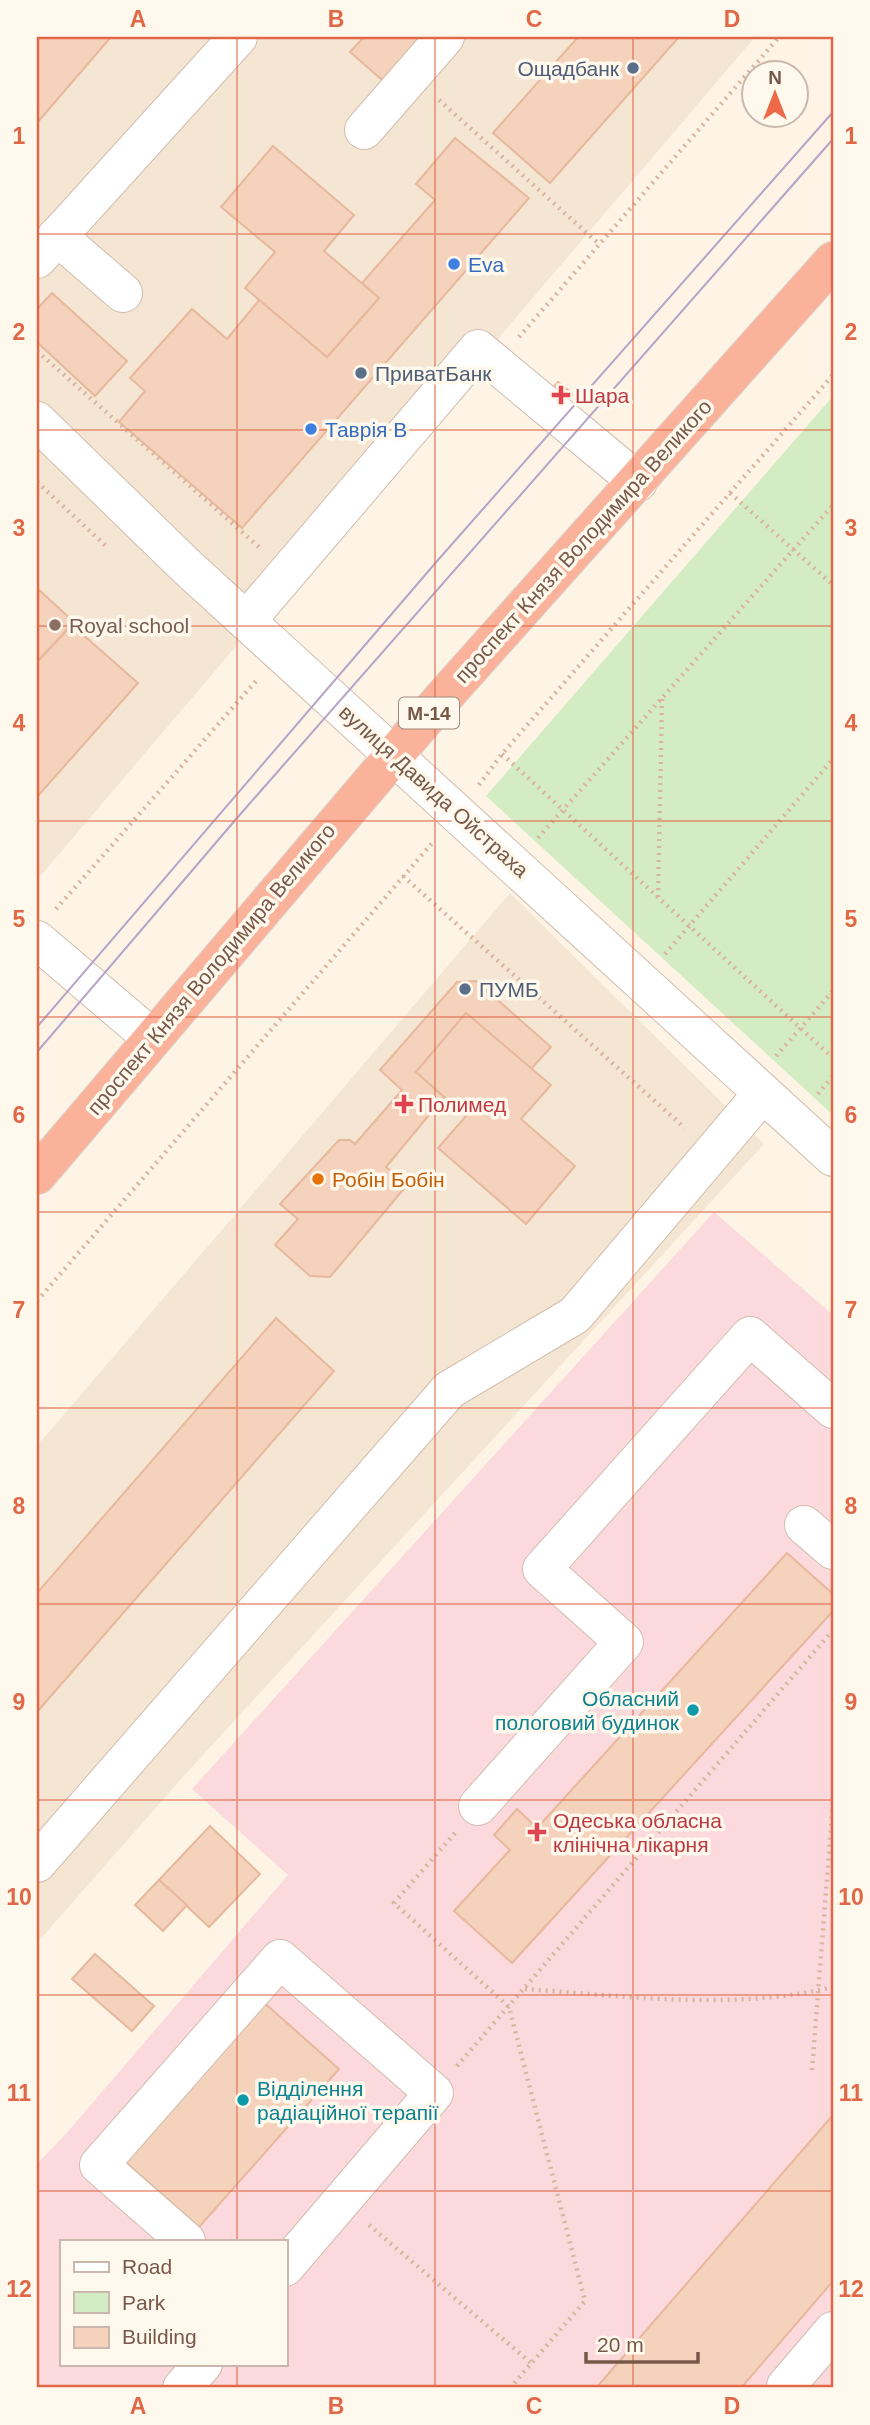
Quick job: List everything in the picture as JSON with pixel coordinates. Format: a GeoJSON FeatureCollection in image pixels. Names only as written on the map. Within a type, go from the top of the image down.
{"type":"FeatureCollection","features":[{"type":"Feature","properties":{"kind":"highway","name":"проспект Князя Володимира Великого"},"geometry":{"type":"LineString","coordinates":[[37,1175],[395,754],[833,261]]}},
{"type":"Feature","properties":{"kind":"street"},"geometry":{"type":"LineString","coordinates":[[123,293],[47,248],[238,37]]}},
{"type":"Feature","properties":{"kind":"street"},"geometry":{"type":"LineString","coordinates":[[364,130],[444,37]]}},
{"type":"Feature","properties":{"kind":"street"},"geometry":{"type":"LineString","coordinates":[[247,620],[478,349],[638,482]]}},
{"type":"Feature","properties":{"kind":"street","name":"вулиця Давида Ойстраха"},"geometry":{"type":"LineString","coordinates":[[37,421],[185,565],[395,754],[833,1157]]}},
{"type":"Feature","properties":{"kind":"street"},"geometry":{"type":"LineString","coordinates":[[46,925],[152,1038]]}},
{"type":"Feature","properties":{"kind":"street"},"geometry":{"type":"LineString","coordinates":[[37,1863],[449,1390],[575,1315],[712,1152],[757,1087]]}},
{"type":"Feature","properties":{"kind":"street"},"geometry":{"type":"LineString","coordinates":[[478,1806],[624,1642],[542,1569],[741,1346],[750,1336],[833,1409]]}},
{"type":"Feature","properties":{"kind":"street"},"geometry":{"type":"LineString","coordinates":[[804,1525],[833,1550]]}},
{"type":"Feature","properties":{"kind":"street"},"geometry":{"type":"LineString","coordinates":[[185,2240],[99,2165],[280,1959],[434,2093],[287,2265]]}},
{"type":"Feature","properties":{"kind":"street"},"geometry":{"type":"LineString","coordinates":[[786,2385],[833,2331]]}},
{"type":"Feature","properties":{"kind":"street"},"geometry":{"type":"LineString","coordinates":[[182,2388],[201,2366]]}},
{"type":"Feature","properties":{"kind":"path"},"geometry":{"type":"LineString","coordinates":[[496,364],[779,37]]}},
{"type":"Feature","properties":{"kind":"path"},"geometry":{"type":"LineString","coordinates":[[412,75],[599,244]]}},
{"type":"Feature","properties":{"kind":"path"},"geometry":{"type":"LineString","coordinates":[[37,351],[288,572]]}},
{"type":"Feature","properties":{"kind":"path"},"geometry":{"type":"LineString","coordinates":[[730,493],[833,585]]}},
{"type":"Feature","properties":{"kind":"path"},"geometry":{"type":"LineString","coordinates":[[514,865],[833,505]]}},
{"type":"Feature","properties":{"kind":"path"},"geometry":{"type":"LineString","coordinates":[[46,925],[282,652]]}},
{"type":"Feature","properties":{"kind":"path"},"geometry":{"type":"LineString","coordinates":[[658,897],[663,698]]}},
{"type":"Feature","properties":{"kind":"path"},"geometry":{"type":"LineString","coordinates":[[502,754],[833,1058]]}},
{"type":"Feature","properties":{"kind":"path"},"geometry":{"type":"LineString","coordinates":[[641,981],[833,759]]}},
{"type":"Feature","properties":{"kind":"path"},"geometry":{"type":"LineString","coordinates":[[403,876],[712,1152]]}},
{"type":"Feature","properties":{"kind":"path"},"geometry":{"type":"LineString","coordinates":[[757,1087],[800,1028],[833,991]]}},
{"type":"Feature","properties":{"kind":"path"},"geometry":{"type":"LineString","coordinates":[[434,2093],[833,1630]]}},
{"type":"Feature","properties":{"kind":"path"},"geometry":{"type":"LineString","coordinates":[[813,2070],[833,1802]]}},
{"type":"Feature","properties":{"kind":"path"},"geometry":{"type":"LineString","coordinates":[[478,1806],[394,1903],[509,2007],[585,2301],[510,2388]]}},
{"type":"Feature","properties":{"kind":"path"},"geometry":{"type":"LineString","coordinates":[[524,1989],[678,2000],[747,1998],[819,1991],[833,1987]]}},
{"type":"Feature","properties":{"kind":"path"},"geometry":{"type":"LineString","coordinates":[[341,2202],[531,2363]]}},
{"type":"Feature","properties":{"kind":"shaded area"},"geometry":{"type":"Polygon","coordinates":[[[37,37],[755,37],[37,880],[37,37]]]}},
{"type":"Feature","properties":{"kind":"shaded area"},"geometry":{"type":"Polygon","coordinates":[[[510,893],[764,1144],[181,1779],[37,1943],[37,1446],[510,893]]]}},
{"type":"Feature","properties":{"kind":"shaded area","name":"Одеська обласна клінічна лікарня"},"geometry":{"type":"Polygon","coordinates":[[[714,1212],[833,1315],[833,2388],[37,2388],[37,2164],[65,2135],[288,1875],[192,1789],[714,1212]]]}},
{"type":"Feature","properties":{"kind":"green space"},"geometry":{"type":"Polygon","coordinates":[[[833,396],[833,1115],[486,796],[833,396]]]}},
{"type":"Feature","properties":{"kind":"building"},"geometry":{"type":"Polygon","coordinates":[[[37,37],[111,37],[37,123],[37,37]]]}},
{"type":"Feature","properties":{"kind":"building"},"geometry":{"type":"Polygon","coordinates":[[[364,37],[432,37],[389,86],[350,52],[364,37]]]}},
{"type":"Feature","properties":{"kind":"building"},"geometry":{"type":"Polygon","coordinates":[[[578,37],[679,37],[550,183],[493,133],[578,37]]]}},
{"type":"Feature","properties":{"kind":"building"},"geometry":{"type":"Polygon","coordinates":[[[455,138],[529,198],[242,528],[119,422],[145,391],[130,378],[192,309],[227,339],[260,299],[327,357],[379,298],[362,283],[435,200],[416,184],[455,138]]]}},
{"type":"Feature","properties":{"kind":"building"},"geometry":{"type":"Polygon","coordinates":[[[273,146],[354,215],[324,251],[379,298],[327,357],[245,288],[275,252],[221,207],[273,146]]]}},
{"type":"Feature","properties":{"kind":"building"},"geometry":{"type":"Polygon","coordinates":[[[52,293],[127,361],[95,396],[37,342],[37,309],[52,293]]]}},
{"type":"Feature","properties":{"kind":"building"},"geometry":{"type":"Polygon","coordinates":[[[558,382],[574,395],[563,408],[547,395],[558,382]]]}},
{"type":"Feature","properties":{"kind":"building"},"geometry":{"type":"Polygon","coordinates":[[[37,588],[74,622],[37,662],[37,588]]]}},
{"type":"Feature","properties":{"kind":"building"},"geometry":{"type":"Polygon","coordinates":[[[72,625],[138,683],[37,797],[37,662],[72,625]]]}},
{"type":"Feature","properties":{"kind":"building"},"geometry":{"type":"Polygon","coordinates":[[[476,981],[551,1047],[531,1069],[466,1013],[416,1072],[444,1097],[386,1167],[407,1185],[330,1277],[310,1276],[275,1245],[298,1219],[280,1204],[339,1140],[350,1140],[355,1144],[402,1090],[380,1070],[457,982],[476,981]]]}},
{"type":"Feature","properties":{"kind":"building"},"geometry":{"type":"Polygon","coordinates":[[[466,1013],[551,1085],[521,1119],[575,1166],[526,1224],[438,1148],[466,1116],[416,1072],[466,1013]]]}},
{"type":"Feature","properties":{"kind":"building"},"geometry":{"type":"Polygon","coordinates":[[[276,1318],[334,1371],[37,1712],[37,1593],[276,1318]]]}},
{"type":"Feature","properties":{"kind":"building","name":"Обласний пологовий будинок"},"geometry":{"type":"Polygon","coordinates":[[[787,1553],[833,1594],[833,1611],[512,1963],[454,1911],[510,1850],[494,1835],[517,1809],[537,1828],[787,1553]]]}},
{"type":"Feature","properties":{"kind":"building"},"geometry":{"type":"Polygon","coordinates":[[[210,1826],[260,1874],[209,1927],[159,1880],[210,1826]]]}},
{"type":"Feature","properties":{"kind":"building"},"geometry":{"type":"Polygon","coordinates":[[[159,1880],[187,1905],[163,1931],[135,1905],[159,1880]]]}},
{"type":"Feature","properties":{"kind":"building"},"geometry":{"type":"Polygon","coordinates":[[[95,1954],[154,2006],[132,2031],[72,1979],[95,1954]]]}},
{"type":"Feature","properties":{"kind":"building","name":"Відділення радіаційної терапії"},"geometry":{"type":"Polygon","coordinates":[[[261,2000],[339,2069],[199,2227],[121,2158],[261,2000]]]}},
{"type":"Feature","properties":{"kind":"building"},"geometry":{"type":"Polygon","coordinates":[[[833,2115],[833,2281],[741,2388],[596,2388],[833,2115]]]}},
{"type":"Feature","properties":{"kind":"tram line"},"geometry":{"type":"LineString","coordinates":[[37,1027],[438,560],[833,112]]}},
{"type":"Feature","properties":{"kind":"tram line"},"geometry":{"type":"LineString","coordinates":[[37,1052],[237,818],[833,139]]}},
{"type":"Feature","properties":{"kind":"place","name":"Ощадбанк"},"geometry":{"type":"Point","coordinates":[633,68]}},
{"type":"Feature","properties":{"kind":"place","name":"Eva"},"geometry":{"type":"Point","coordinates":[454,264]}},
{"type":"Feature","properties":{"kind":"place","name":"ПриватБанк"},"geometry":{"type":"Point","coordinates":[361,373]}},
{"type":"Feature","properties":{"kind":"place","name":"Шара"},"geometry":{"type":"Point","coordinates":[561,395]}},
{"type":"Feature","properties":{"kind":"place","name":"Таврія В"},"geometry":{"type":"Point","coordinates":[311,429]}},
{"type":"Feature","properties":{"kind":"place","name":"Royal school"},"geometry":{"type":"Point","coordinates":[55,625]}},
{"type":"Feature","properties":{"kind":"place","name":"ПУМБ"},"geometry":{"type":"Point","coordinates":[465,989]}},
{"type":"Feature","properties":{"kind":"place","name":"Полимед"},"geometry":{"type":"Point","coordinates":[404,1104]}},
{"type":"Feature","properties":{"kind":"place","name":"Робін Бобін"},"geometry":{"type":"Point","coordinates":[318,1179]}},
{"type":"Feature","properties":{"kind":"place","name":"Обласний пологовий будинок"},"geometry":{"type":"Point","coordinates":[693,1710]}},
{"type":"Feature","properties":{"kind":"place","name":"Одеська обласна клінічна лікарня"},"geometry":{"type":"Point","coordinates":[537,1832]}},
{"type":"Feature","properties":{"kind":"place","name":"Відділення радіаційної терапії"},"geometry":{"type":"Point","coordinates":[243,2100]}}]}
